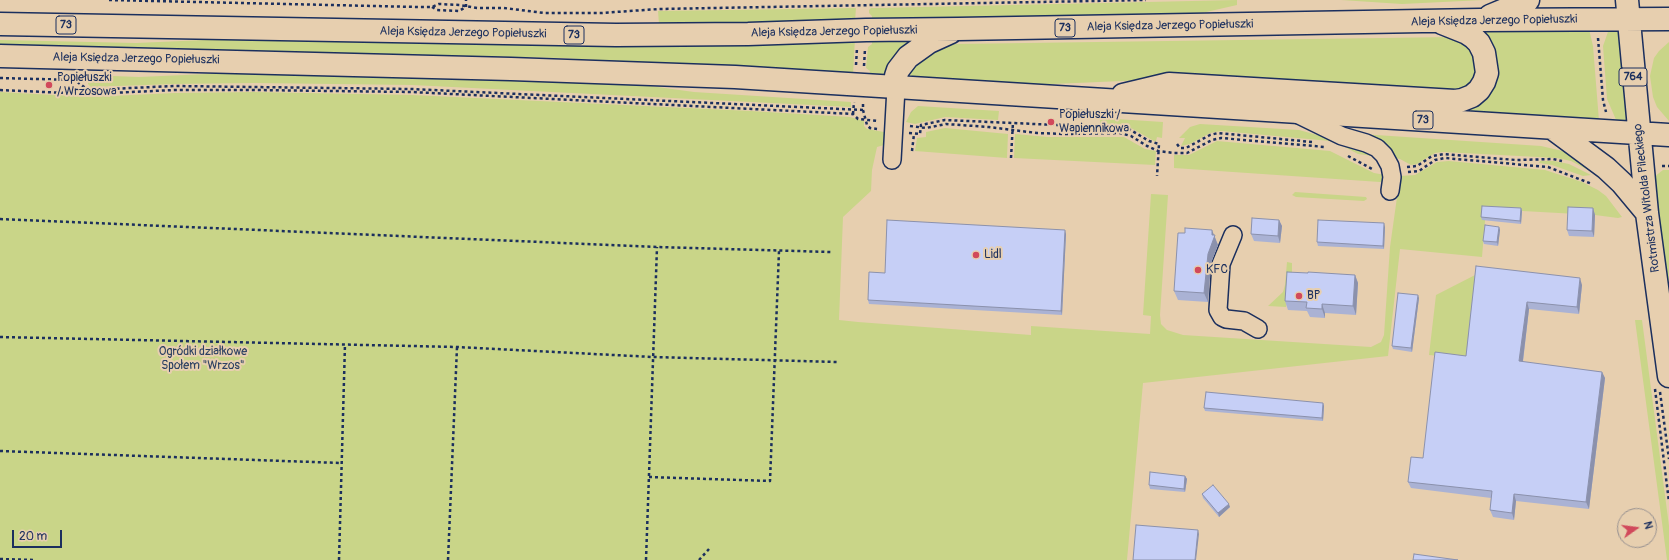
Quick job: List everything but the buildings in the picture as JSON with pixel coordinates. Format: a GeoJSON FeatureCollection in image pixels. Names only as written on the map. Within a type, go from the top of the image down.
{"type":"FeatureCollection","features":[{"type":"Feature","properties":{"kind":"main road"},"geometry":{"type":"LineString","coordinates":[[1480,20],[1528,0]]}},
{"type":"Feature","properties":{"kind":"main road","name":"Aleja Księdza Jerzego Popiełuszki"},"geometry":{"type":"LineString","coordinates":[[0,24],[616,36],[866,30],[1480,20],[1628,10],[1669,19]]}},
{"type":"Feature","properties":{"kind":"main road","name":"Rotmistrza Witolda Pileckiego"},"geometry":{"type":"LineString","coordinates":[[1628,10],[1647,213],[1669,376]]}},
{"type":"Feature","properties":{"kind":"main road"},"geometry":{"type":"LineString","coordinates":[[1100,100],[1169,84],[1455,101],[1472,96],[1479,90],[1484,82],[1486,73],[1484,53],[1478,43],[1466,33],[1435,21]]}},
{"type":"Feature","properties":{"kind":"main road"},"geometry":{"type":"LineString","coordinates":[[896,88],[896,76],[898,70],[908,57],[929,42],[958,29]]}},
{"type":"Feature","properties":{"kind":"main road","name":"Aleja Księdza Jerzego Popiełuszki"},"geometry":{"type":"LineString","coordinates":[[0,56],[511,69],[736,77],[1639,134]]}},
{"type":"Feature","properties":{"kind":"main road"},"geometry":{"type":"LineString","coordinates":[[1552,128],[1606,168],[1622,183],[1647,213]]}},
{"type":"Feature","properties":{"kind":"main road","name":"73"},"geometry":{"type":"LineString","coordinates":[[1639,134],[1669,135]]}},
{"type":"Feature","properties":{"kind":"lane"},"geometry":{"type":"LineString","coordinates":[[892,160],[896,88]]}},
{"type":"Feature","properties":{"kind":"lane"},"geometry":{"type":"LineString","coordinates":[[1293,112],[1342,136],[1377,148],[1384,155],[1390,166],[1392,177],[1390,191]]}},
{"type":"Feature","properties":{"kind":"lane"},"geometry":{"type":"LineString","coordinates":[[1233,235],[1221,264],[1218,310],[1222,317],[1226,319],[1244,321],[1258,329]]}},
{"type":"Feature","properties":{"kind":"path"},"geometry":{"type":"LineString","coordinates":[[109,0],[432,6],[439,4],[544,12],[600,14],[652,9],[858,7],[1146,0]]}},
{"type":"Feature","properties":{"kind":"path"},"geometry":{"type":"LineString","coordinates":[[466,0],[466,7]]}},
{"type":"Feature","properties":{"kind":"path"},"geometry":{"type":"LineString","coordinates":[[432,6],[437,10],[456,11],[466,7]]}},
{"type":"Feature","properties":{"kind":"path"},"geometry":{"type":"LineString","coordinates":[[1598,35],[1603,100],[1607,115]]}},
{"type":"Feature","properties":{"kind":"path"},"geometry":{"type":"LineString","coordinates":[[855,68],[857,46]]}},
{"type":"Feature","properties":{"kind":"path"},"geometry":{"type":"LineString","coordinates":[[864,68],[865,46]]}},
{"type":"Feature","properties":{"kind":"path"},"geometry":{"type":"LineString","coordinates":[[0,78],[75,80],[88,90],[174,86],[412,89],[863,110]]}},
{"type":"Feature","properties":{"kind":"path"},"geometry":{"type":"LineString","coordinates":[[0,90],[89,94],[174,90],[412,92],[853,114],[858,119],[883,122]]}},
{"type":"Feature","properties":{"kind":"path"},"geometry":{"type":"LineString","coordinates":[[853,114],[854,102]]}},
{"type":"Feature","properties":{"kind":"path"},"geometry":{"type":"LineString","coordinates":[[862,102],[867,125],[870,128],[884,130]]}},
{"type":"Feature","properties":{"kind":"path"},"geometry":{"type":"LineString","coordinates":[[912,151],[914,134],[920,134],[921,125],[945,120],[1013,122],[1129,130],[1149,142],[1160,143],[1158,151],[1157,176]]}},
{"type":"Feature","properties":{"kind":"path"},"geometry":{"type":"LineString","coordinates":[[1011,158],[1013,122]]}},
{"type":"Feature","properties":{"kind":"path"},"geometry":{"type":"LineString","coordinates":[[905,125],[921,128],[946,124],[1064,134],[1125,134],[1158,151],[1187,153],[1212,140],[1221,138],[1328,148]]}},
{"type":"Feature","properties":{"kind":"path"},"geometry":{"type":"LineString","coordinates":[[1176,144],[1180,148],[1186,148],[1213,134],[1218,133],[1314,142]]}},
{"type":"Feature","properties":{"kind":"path"},"geometry":{"type":"LineString","coordinates":[[1346,150],[1372,164]]}},
{"type":"Feature","properties":{"kind":"path"},"geometry":{"type":"LineString","coordinates":[[1405,167],[1417,166],[1432,156],[1444,154],[1516,160],[1553,159],[1566,161]]}},
{"type":"Feature","properties":{"kind":"path"},"geometry":{"type":"LineString","coordinates":[[1345,155],[1376,170]]}},
{"type":"Feature","properties":{"kind":"path"},"geometry":{"type":"LineString","coordinates":[[1406,172],[1419,171],[1436,160],[1445,158],[1548,167],[1590,182]]}},
{"type":"Feature","properties":{"kind":"path"},"geometry":{"type":"LineString","coordinates":[[0,219],[657,247],[831,252]]}},
{"type":"Feature","properties":{"kind":"path"},"geometry":{"type":"LineString","coordinates":[[646,560],[657,247]]}},
{"type":"Feature","properties":{"kind":"path"},"geometry":{"type":"LineString","coordinates":[[649,477],[770,481],[779,251]]}},
{"type":"Feature","properties":{"kind":"path"},"geometry":{"type":"LineString","coordinates":[[0,337],[457,347],[653,357],[837,362]]}},
{"type":"Feature","properties":{"kind":"path"},"geometry":{"type":"LineString","coordinates":[[339,560],[345,344]]}},
{"type":"Feature","properties":{"kind":"path"},"geometry":{"type":"LineString","coordinates":[[448,560],[457,347]]}},
{"type":"Feature","properties":{"kind":"path"},"geometry":{"type":"LineString","coordinates":[[0,451],[341,464]]}},
{"type":"Feature","properties":{"kind":"path"},"geometry":{"type":"LineString","coordinates":[[699,560],[709,549]]}},
{"type":"Feature","properties":{"kind":"path"},"geometry":{"type":"LineString","coordinates":[[0,558],[35,560]]}},
{"type":"Feature","properties":{"kind":"green space"},"geometry":{"type":"Polygon","coordinates":[[[1237,0],[1237,5],[1193,15],[872,21],[872,16],[869,13],[871,8],[1237,0]]]}},
{"type":"Feature","properties":{"kind":"green space"},"geometry":{"type":"Polygon","coordinates":[[[1341,0],[1483,0],[1402,4],[1341,0]]]}},
{"type":"Feature","properties":{"kind":"green space"},"geometry":{"type":"Polygon","coordinates":[[[856,8],[855,21],[659,24],[658,11],[856,8]]]}},
{"type":"Feature","properties":{"kind":"green space"},"geometry":{"type":"Polygon","coordinates":[[[1589,29],[1593,46],[1599,121],[1167,91],[1478,101],[1476,30],[1589,29]]]}},
{"type":"Feature","properties":{"kind":"green space"},"geometry":{"type":"Polygon","coordinates":[[[1609,29],[1618,29],[1620,31],[1627,120],[1625,122],[1617,122],[1607,99],[1603,46],[1609,29]]]}},
{"type":"Feature","properties":{"kind":"green space"},"geometry":{"type":"Polygon","coordinates":[[[1453,37],[1468,43],[1479,68],[1467,91],[1168,79],[1007,86],[905,78],[907,69],[943,46],[954,44],[1453,37]]]}},
{"type":"Feature","properties":{"kind":"green space"},"geometry":{"type":"Polygon","coordinates":[[[855,38],[853,75],[562,58],[0,46],[0,40],[136,43],[228,39],[562,45],[829,41],[855,38]]]}},
{"type":"Feature","properties":{"kind":"green space"},"geometry":{"type":"Polygon","coordinates":[[[872,38],[915,38],[888,77],[869,76],[870,71],[866,68],[868,47],[872,44],[872,38]]]}},
{"type":"Feature","properties":{"kind":"green space"},"geometry":{"type":"Polygon","coordinates":[[[1669,42],[1669,121],[1657,107],[1653,97],[1650,76],[1654,58],[1669,42]]]}},
{"type":"Feature","properties":{"kind":"green space"},"geometry":{"type":"Polygon","coordinates":[[[252,72],[628,83],[694,92],[851,102],[851,107],[412,85],[254,83],[91,87],[88,84],[88,75],[139,77],[252,72]]]}},
{"type":"Feature","properties":{"kind":"green space","name":"Ogródki działkowe Społem \"Wrzos\""},"geometry":{"type":"Polygon","coordinates":[[[0,92],[89,97],[174,93],[254,92],[412,95],[850,117],[864,121],[864,126],[867,129],[884,132],[884,145],[877,147],[872,170],[871,191],[843,217],[839,320],[858,322],[1031,335],[1031,326],[1150,334],[1151,316],[1143,315],[1151,194],[1168,195],[1160,315],[1161,324],[1167,330],[1183,335],[1371,347],[1381,342],[1384,335],[1390,247],[1400,176],[1415,175],[1437,162],[1449,161],[1545,170],[1582,182],[1598,190],[1606,196],[1622,217],[1618,218],[1595,215],[1486,209],[1482,257],[1400,249],[1388,356],[1143,383],[1127,560],[0,560],[0,92]]]}},
{"type":"Feature","properties":{"kind":"green space"},"geometry":{"type":"Polygon","coordinates":[[[918,106],[999,111],[998,120],[945,117],[915,124],[906,122],[911,112],[918,106]]]}},
{"type":"Feature","properties":{"kind":"green space"},"geometry":{"type":"Polygon","coordinates":[[[1100,118],[1163,122],[1162,138],[1157,137],[1156,141],[1154,141],[1131,128],[1121,126],[1108,127],[1100,124],[1100,118]]]}},
{"type":"Feature","properties":{"kind":"green space"},"geometry":{"type":"Polygon","coordinates":[[[1200,124],[1299,130],[1361,147],[1373,156],[1358,154],[1330,141],[1221,131],[1210,133],[1190,144],[1181,146],[1185,138],[1179,138],[1190,127],[1200,124]]]}},
{"type":"Feature","properties":{"kind":"green space"},"geometry":{"type":"Polygon","coordinates":[[[945,128],[1008,134],[1007,158],[915,151],[917,138],[926,137],[926,132],[945,128]]]}},
{"type":"Feature","properties":{"kind":"green space"},"geometry":{"type":"Polygon","coordinates":[[[1015,134],[1048,137],[1124,137],[1145,149],[1156,151],[1155,165],[1014,158],[1015,134]]]}},
{"type":"Feature","properties":{"kind":"green space"},"geometry":{"type":"Polygon","coordinates":[[[1361,134],[1541,146],[1567,152],[1597,167],[1592,172],[1571,161],[1557,158],[1443,152],[1435,153],[1417,164],[1411,165],[1395,158],[1361,134]]]}},
{"type":"Feature","properties":{"kind":"green space"},"geometry":{"type":"Polygon","coordinates":[[[1217,141],[1330,151],[1374,173],[1385,175],[1384,181],[1380,182],[1174,168],[1174,155],[1189,155],[1217,141]]]}},
{"type":"Feature","properties":{"kind":"green space"},"geometry":{"type":"Polygon","coordinates":[[[1540,161],[1554,161],[1569,164],[1591,175],[1583,176],[1552,165],[1539,163],[1540,161]]]}},
{"type":"Feature","properties":{"kind":"green space"},"geometry":{"type":"Polygon","coordinates":[[[1663,170],[1669,170],[1669,294],[1654,177],[1663,170]]]}},
{"type":"Feature","properties":{"kind":"green space"},"geometry":{"type":"Polygon","coordinates":[[[1295,192],[1366,197],[1367,199],[1364,201],[1296,197],[1292,195],[1295,192]]]}},
{"type":"Feature","properties":{"kind":"green space"},"geometry":{"type":"Polygon","coordinates":[[[1287,262],[1292,263],[1292,279],[1288,279],[1286,307],[1268,306],[1283,292],[1287,262]]]}},
{"type":"Feature","properties":{"kind":"green space"},"geometry":{"type":"Polygon","coordinates":[[[1479,273],[1469,359],[1429,355],[1436,295],[1479,273]]]}},
{"type":"Feature","properties":{"kind":"green space"},"geometry":{"type":"Polygon","coordinates":[[[1635,320],[1642,320],[1669,526],[1669,560],[1667,560],[1635,320]]]}},
{"type":"Feature","properties":{"kind":"place","name":"Popiełuszki / Wrzosowa"},"geometry":{"type":"Point","coordinates":[49,85]}},
{"type":"Feature","properties":{"kind":"place","name":"Popiełuszki / Wapiennikowa"},"geometry":{"type":"Point","coordinates":[1051,122]}},
{"type":"Feature","properties":{"kind":"place","name":"Lidl"},"geometry":{"type":"Point","coordinates":[976,255]}},
{"type":"Feature","properties":{"kind":"place","name":"KFC"},"geometry":{"type":"Point","coordinates":[1198,270]}},
{"type":"Feature","properties":{"kind":"place","name":"BP"},"geometry":{"type":"Point","coordinates":[1299,296]}}]}
